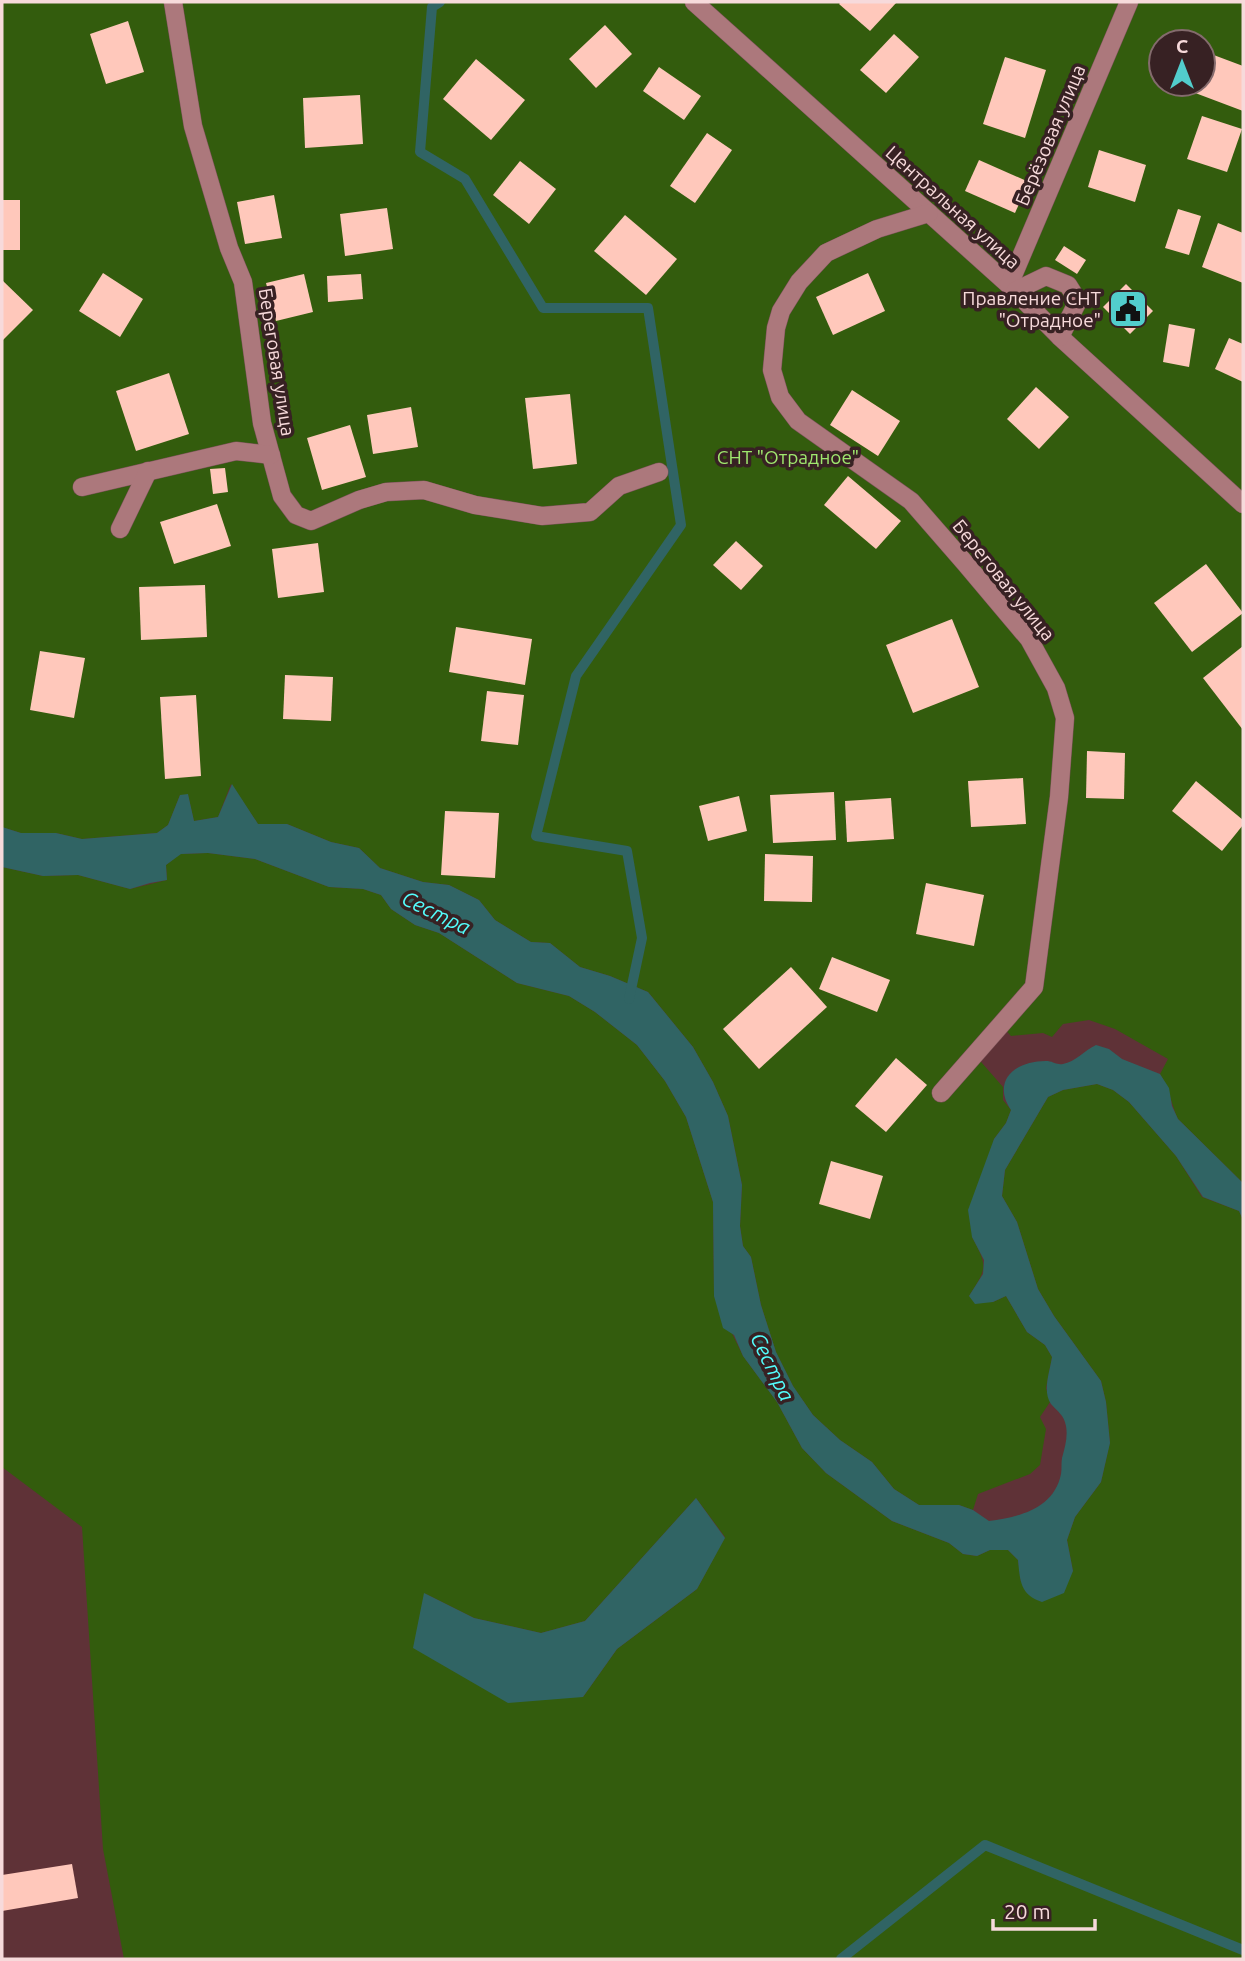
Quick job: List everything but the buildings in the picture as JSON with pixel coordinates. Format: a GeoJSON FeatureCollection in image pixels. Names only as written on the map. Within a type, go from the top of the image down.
{"type":"FeatureCollection","features":[{"type":"Feature","properties":{"kind":"street","name":"Береговая улица"},"geometry":{"type":"LineString","coordinates":[[173,2],[193,126],[229,248],[243,282],[262,423],[282,496],[296,515],[311,521],[359,500],[386,492],[424,490],[475,505],[542,516],[590,512],[619,486],[659,472]]}},
{"type":"Feature","properties":{"kind":"street","name":"Центральная улица"},"geometry":{"type":"LineString","coordinates":[[694,2],[1012,288],[1060,337],[1243,504]]}},
{"type":"Feature","properties":{"kind":"street","name":"Берёзовая улица"},"geometry":{"type":"LineString","coordinates":[[1012,288],[1129,2]]}},
{"type":"Feature","properties":{"kind":"street","name":"Береговая улица"},"geometry":{"type":"LineString","coordinates":[[929,213],[877,229],[826,253],[799,282],[781,311],[776,328],[772,370],[780,397],[798,421],[911,501],[1029,639],[1056,688],[1065,718],[1059,797],[1034,987],[941,1093]]}},
{"type":"Feature","properties":{"kind":"street"},"geometry":{"type":"LineString","coordinates":[[1012,288],[1046,275],[1068,285],[1078,301],[1060,337]]}},
{"type":"Feature","properties":{"kind":"street"},"geometry":{"type":"LineString","coordinates":[[82,487],[236,451],[271,455]]}},
{"type":"Feature","properties":{"kind":"street"},"geometry":{"type":"LineString","coordinates":[[120,529],[148,471]]}},
{"type":"Feature","properties":{"kind":"green space","name":"СНТ \"Отрадное\""},"geometry":{"type":"Polygon","coordinates":[[[2,2],[1243,2],[1243,1183],[1178,1119],[1160,1074],[1168,1059],[1115,1029],[1089,1020],[1063,1024],[1052,1037],[1043,1033],[1011,1036],[1001,1025],[975,1055],[1003,1087],[1003,1100],[1011,1110],[1006,1123],[994,1139],[972,1237],[981,1255],[983,1267],[969,1296],[993,1302],[1006,1296],[1027,1332],[1045,1345],[1052,1357],[1046,1388],[1050,1402],[1040,1417],[1046,1429],[1040,1465],[1030,1474],[978,1494],[973,1510],[959,1505],[919,1505],[894,1489],[872,1462],[840,1440],[813,1415],[793,1386],[776,1352],[761,1305],[751,1257],[743,1246],[740,1226],[742,1185],[728,1116],[693,1047],[648,992],[580,967],[550,943],[531,942],[495,920],[479,900],[449,885],[423,882],[380,868],[359,848],[331,842],[287,824],[258,824],[231,784],[218,817],[194,821],[188,795],[180,795],[168,825],[157,833],[82,839],[56,833],[21,833],[2,827],[2,2]]]}},
{"type":"Feature","properties":{"kind":"green space"},"geometry":{"type":"Polygon","coordinates":[[[208,853],[255,859],[329,887],[363,889],[381,895],[391,909],[415,925],[439,933],[517,983],[569,996],[595,1012],[637,1045],[665,1081],[686,1117],[713,1202],[714,1296],[743,1356],[777,1402],[802,1448],[826,1473],[892,1521],[949,1543],[963,1554],[977,1556],[990,1550],[1008,1550],[1018,1560],[1021,1582],[1073,1571],[1067,1540],[1075,1517],[1101,1482],[1110,1442],[1101,1381],[1038,1289],[1017,1222],[1002,1196],[1005,1170],[1048,1097],[1063,1090],[1097,1084],[1113,1090],[1129,1102],[1176,1156],[1202,1197],[1239,1211],[1243,1220],[1243,1959],[124,1959],[103,1849],[82,1527],[2,1467],[2,867],[43,876],[78,875],[130,889],[167,880],[166,865],[180,854],[208,853]],[[696,1498],[585,1621],[541,1633],[474,1618],[424,1593],[583,1697],[617,1649],[697,1589],[725,1537],[696,1498]]]}},
{"type":"Feature","properties":{"kind":"water","name":"Сестра"},"geometry":{"type":"Polygon","coordinates":[[[232,784],[258,824],[287,824],[331,842],[359,848],[380,868],[423,882],[449,885],[479,900],[495,920],[531,942],[550,943],[580,967],[648,992],[693,1047],[728,1116],[742,1185],[740,1226],[743,1246],[751,1257],[761,1305],[776,1352],[793,1386],[813,1415],[840,1440],[872,1462],[894,1489],[919,1505],[959,1505],[973,1510],[989,1521],[1012,1517],[1034,1509],[1051,1496],[1061,1474],[1067,1430],[1064,1419],[1048,1399],[1047,1381],[1052,1357],[1045,1345],[1027,1332],[1006,1296],[993,1302],[975,1304],[969,1296],[983,1274],[984,1260],[972,1237],[968,1210],[994,1139],[1006,1123],[1011,1110],[1004,1090],[1005,1081],[1017,1068],[1026,1064],[1048,1061],[1067,1063],[1096,1045],[1160,1074],[1169,1088],[1172,1106],[1178,1119],[1243,1183],[1243,1220],[1239,1211],[1203,1197],[1176,1156],[1129,1102],[1113,1090],[1097,1084],[1063,1090],[1048,1097],[1005,1170],[1002,1196],[1017,1222],[1038,1289],[1101,1381],[1106,1402],[1110,1443],[1101,1482],[1075,1517],[1067,1540],[1073,1571],[1064,1593],[1042,1602],[1029,1595],[1022,1586],[1018,1560],[1008,1550],[990,1550],[977,1556],[963,1554],[949,1543],[892,1521],[826,1473],[802,1448],[777,1402],[743,1356],[734,1335],[723,1328],[714,1296],[713,1202],[686,1117],[665,1081],[637,1045],[595,1012],[569,996],[517,983],[439,933],[415,925],[391,909],[381,895],[363,889],[329,887],[255,859],[208,853],[181,854],[166,865],[167,880],[130,889],[78,875],[43,876],[2,867],[2,827],[21,833],[56,833],[82,839],[157,833],[168,825],[180,795],[188,794],[194,821],[218,817],[232,784]]]}},
{"type":"Feature","properties":{"kind":"water"},"geometry":{"type":"Polygon","coordinates":[[[696,1498],[725,1538],[697,1589],[617,1649],[583,1697],[508,1703],[413,1648],[424,1593],[474,1618],[541,1633],[585,1621],[696,1498]]]}},
{"type":"Feature","properties":{"kind":"waterway"},"geometry":{"type":"LineString","coordinates":[[440,2],[432,7],[420,152],[465,179],[543,308],[648,308],[681,525],[576,676],[536,836],[627,851],[642,938],[629,999]]}},
{"type":"Feature","properties":{"kind":"waterway"},"geometry":{"type":"LineString","coordinates":[[841,1959],[985,1845],[1243,1950]]}},
{"type":"Feature","properties":{"kind":"place","name":"Правление СНТ \"Отрадное\""},"geometry":{"type":"Point","coordinates":[1128,309]}}]}
